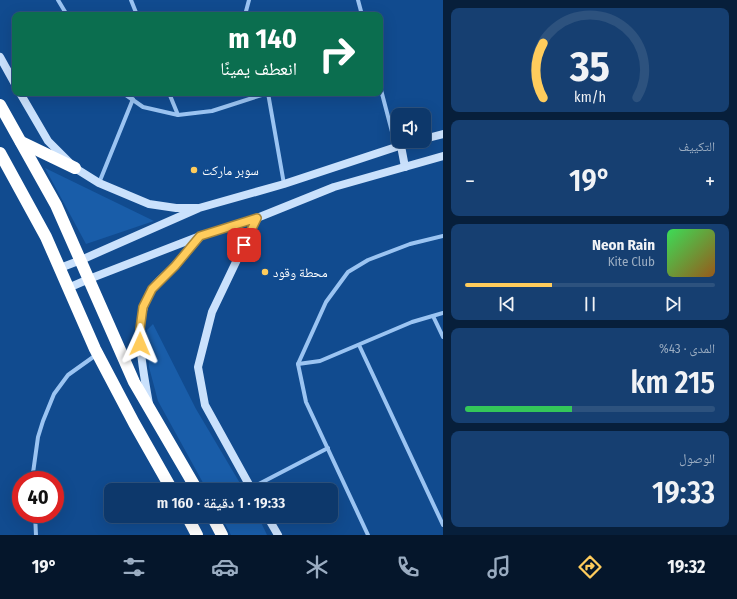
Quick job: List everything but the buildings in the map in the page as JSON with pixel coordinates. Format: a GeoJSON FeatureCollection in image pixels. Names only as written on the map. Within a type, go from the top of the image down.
{"type":"FeatureCollection","features":[{"type":"Feature","properties":{"kind":"highway"},"geometry":{"type":"LineString","coordinates":[[0,105],[56,205],[134,382],[193,483]]}},
{"type":"Feature","properties":{"kind":"highway"},"geometry":{"type":"LineString","coordinates":[[21,142],[75,168]]}},
{"type":"Feature","properties":{"kind":"highway"},"geometry":{"type":"LineString","coordinates":[[0,153],[46,237],[98,354],[134,423],[168,483]]}},
{"type":"Feature","properties":{"kind":"highway"},"geometry":{"type":"LineString","coordinates":[[191,523],[197,535]]}},
{"type":"Feature","properties":{"kind":"highway"},"geometry":{"type":"LineString","coordinates":[[216,523],[222,535]]}},
{"type":"Feature","properties":{"kind":"street"},"geometry":{"type":"LineString","coordinates":[[58,0],[65,12]]}},
{"type":"Feature","properties":{"kind":"street"},"geometry":{"type":"LineString","coordinates":[[246,12],[249,0]]}},
{"type":"Feature","properties":{"kind":"street"},"geometry":{"type":"LineString","coordinates":[[358,0],[361,12]]}},
{"type":"Feature","properties":{"kind":"street"},"geometry":{"type":"LineString","coordinates":[[132,1],[136,12]]}},
{"type":"Feature","properties":{"kind":"street"},"geometry":{"type":"LineString","coordinates":[[0,58],[12,79]]}},
{"type":"Feature","properties":{"kind":"street"},"geometry":{"type":"LineString","coordinates":[[22,96],[48,141],[75,168],[98,183],[149,204],[176,208],[199,208]]}},
{"type":"Feature","properties":{"kind":"street"},"geometry":{"type":"LineString","coordinates":[[128,96],[143,107],[178,115],[212,111],[259,96]]}},
{"type":"Feature","properties":{"kind":"street"},"geometry":{"type":"LineString","coordinates":[[170,96],[178,115]]}},
{"type":"Feature","properties":{"kind":"street"},"geometry":{"type":"LineString","coordinates":[[269,96],[284,184]]}},
{"type":"Feature","properties":{"kind":"street"},"geometry":{"type":"LineString","coordinates":[[383,96],[391,123]]}},
{"type":"Feature","properties":{"kind":"street"},"geometry":{"type":"LineString","coordinates":[[98,183],[133,99]]}},
{"type":"Feature","properties":{"kind":"street"},"geometry":{"type":"LineString","coordinates":[[431,137],[443,134]]}},
{"type":"Feature","properties":{"kind":"street"},"geometry":{"type":"LineString","coordinates":[[60,268],[199,208],[284,184],[392,148]]}},
{"type":"Feature","properties":{"kind":"street"},"geometry":{"type":"LineString","coordinates":[[399,148],[404,167]]}},
{"type":"Feature","properties":{"kind":"street"},"geometry":{"type":"LineString","coordinates":[[68,288],[89,278],[200,236],[257,218],[334,187],[443,156]]}},
{"type":"Feature","properties":{"kind":"street"},"geometry":{"type":"LineString","coordinates":[[249,483],[205,405],[198,367],[212,312],[257,218]]}},
{"type":"Feature","properties":{"kind":"street"},"geometry":{"type":"LineString","coordinates":[[151,410],[141,359],[140,329],[143,307],[152,289],[175,266],[200,236]]}},
{"type":"Feature","properties":{"kind":"street"},"geometry":{"type":"LineString","coordinates":[[368,535],[306,402],[298,364],[326,302],[348,272],[368,260],[410,244],[443,236]]}},
{"type":"Feature","properties":{"kind":"street"},"geometry":{"type":"LineString","coordinates":[[298,364],[320,361],[412,322],[443,313]]}},
{"type":"Feature","properties":{"kind":"street"},"geometry":{"type":"LineString","coordinates":[[433,316],[443,337]]}},
{"type":"Feature","properties":{"kind":"street"},"geometry":{"type":"LineString","coordinates":[[358,345],[443,524]]}},
{"type":"Feature","properties":{"kind":"street"},"geometry":{"type":"LineString","coordinates":[[33,471],[38,437],[43,420],[54,394],[68,375],[98,354]]}},
{"type":"Feature","properties":{"kind":"street"},"geometry":{"type":"LineString","coordinates":[[263,483],[328,448]]}},
{"type":"Feature","properties":{"kind":"street"},"geometry":{"type":"LineString","coordinates":[[35,523],[36,535]]}},
{"type":"Feature","properties":{"kind":"street"},"geometry":{"type":"LineString","coordinates":[[271,523],[278,535]]}},
{"type":"Feature","properties":{"kind":"shaded area"},"geometry":{"type":"Polygon","coordinates":[[[45,168],[154,221],[86,244],[45,168]]]}},
{"type":"Feature","properties":{"kind":"shaded area"},"geometry":{"type":"Polygon","coordinates":[[[153,324],[196,409],[240,483],[203,483],[158,401],[149,367],[147,330],[153,324]]]}},
{"type":"Feature","properties":{"kind":"shaded area"},"geometry":{"type":"Polygon","coordinates":[[[225,523],[261,523],[267,535],[231,535],[225,523]]]}},
{"type":"Feature","properties":{"kind":"place","name":"سوبر ماركت"},"geometry":{"type":"Point","coordinates":[194,170]}},
{"type":"Feature","properties":{"kind":"place","name":"محطة وقود"},"geometry":{"type":"Point","coordinates":[265,272]}},
{"type":"Feature","properties":{"kind":"route"},"geometry":{"type":"LineString","coordinates":[[140,344],[140,329],[143,307],[152,289],[175,266],[200,236],[257,218],[244,245]]}}]}
